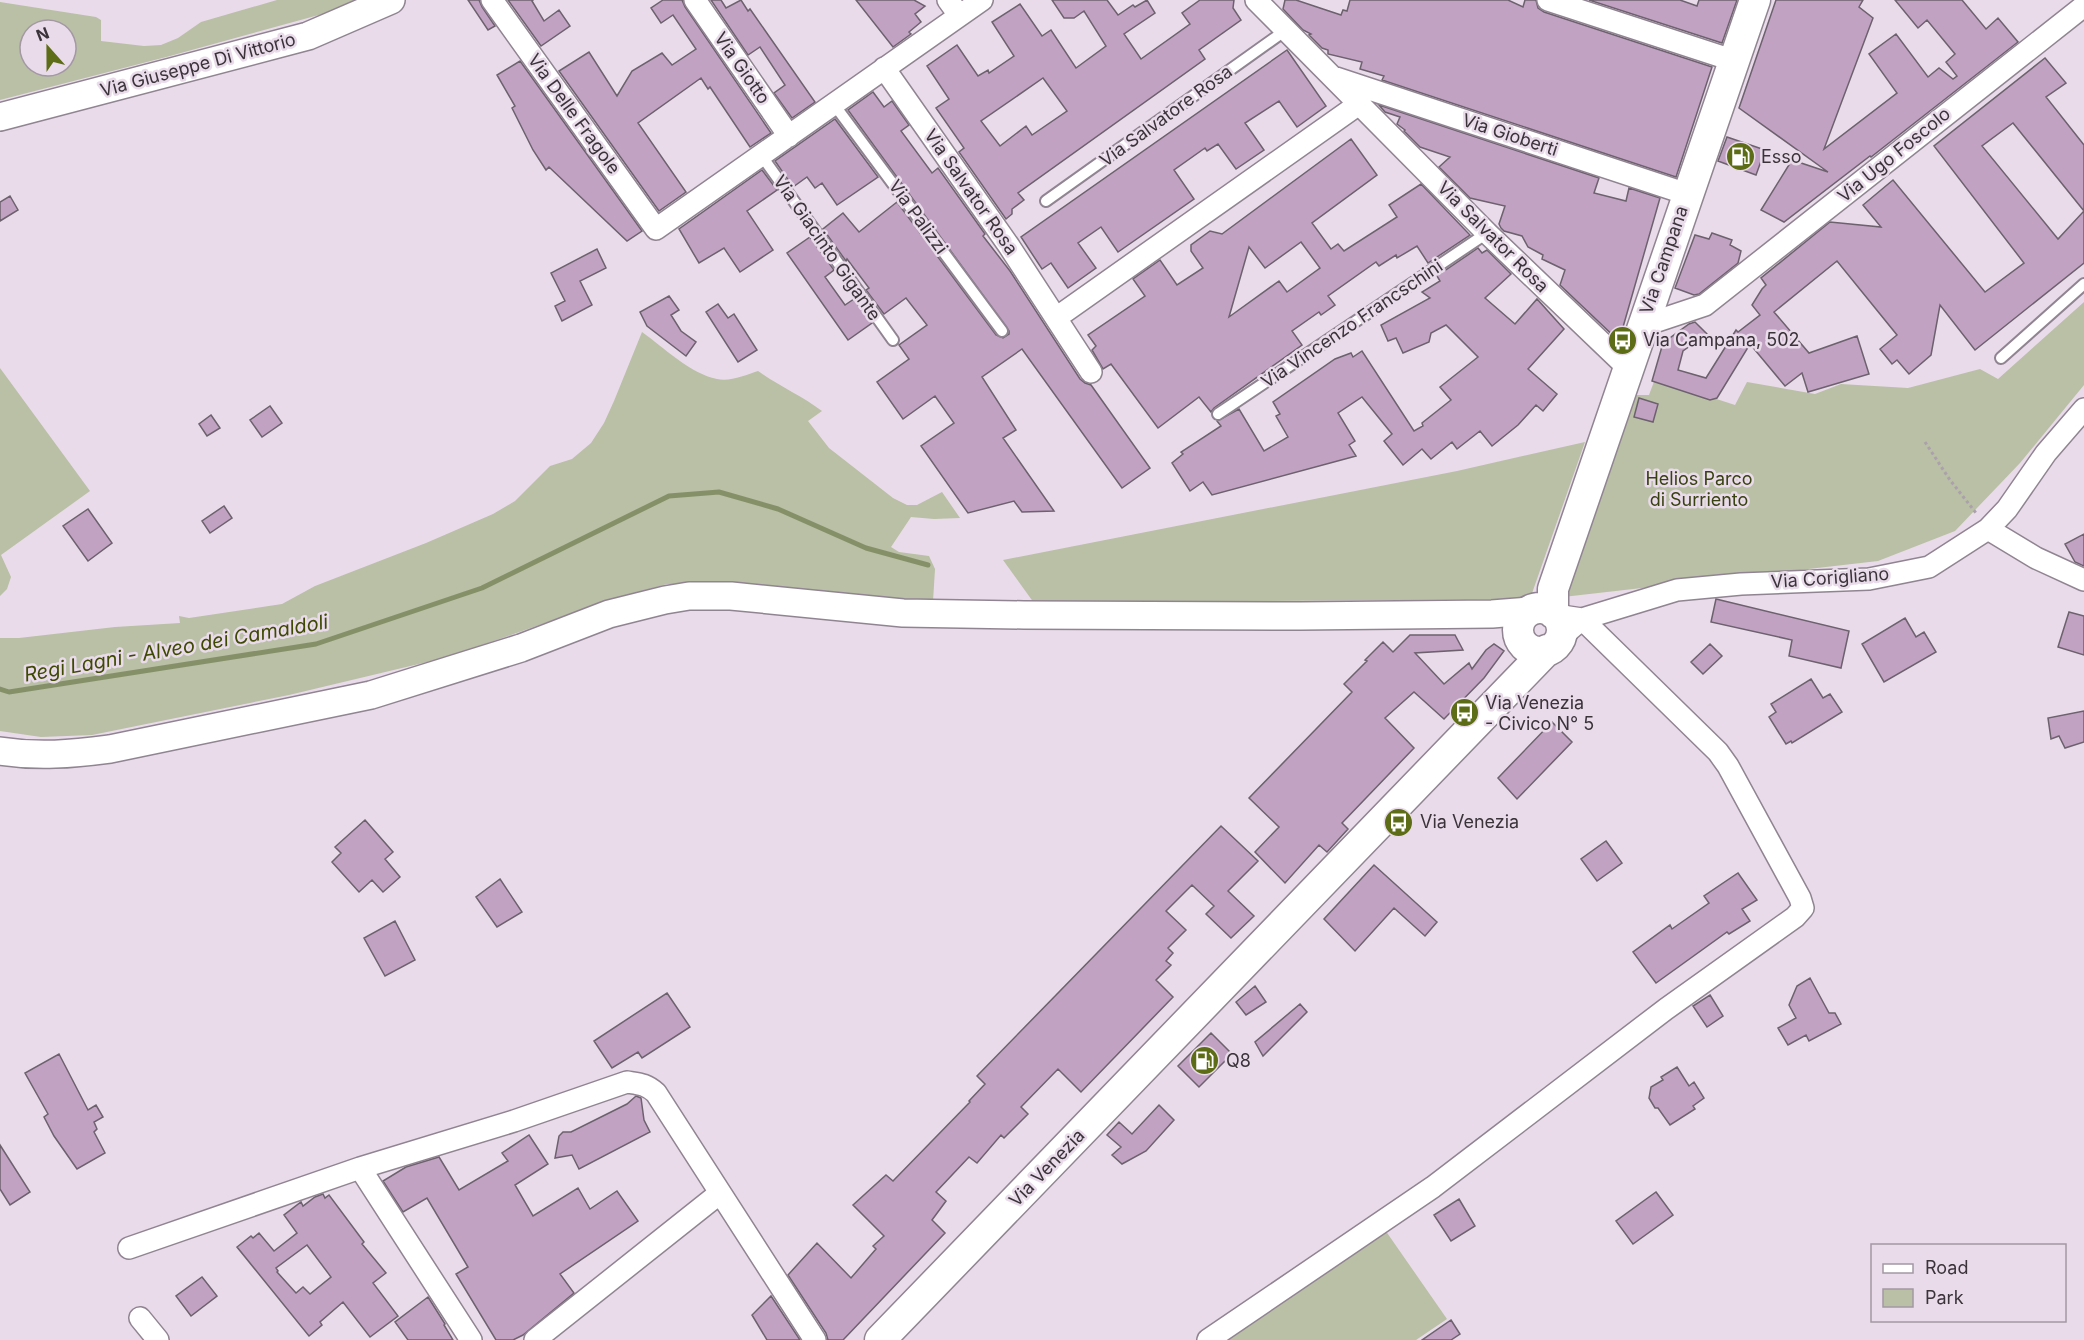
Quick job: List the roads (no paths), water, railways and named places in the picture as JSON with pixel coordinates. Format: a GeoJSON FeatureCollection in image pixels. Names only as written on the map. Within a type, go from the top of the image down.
{"type":"FeatureCollection","features":[{"type":"Feature","properties":{"kind":"main road","name":"Via Campana"},"geometry":{"type":"LineString","coordinates":[[1515,685],[1545,621],[1642,326],[1755,0]]}},
{"type":"Feature","properties":{"kind":"main road","name":"Via Venezia"},"geometry":{"type":"LineString","coordinates":[[880,1340],[1468,730],[1515,685]]}},
{"type":"Feature","properties":{"kind":"street","name":"Via Giuseppe Di Vittorio"},"geometry":{"type":"LineString","coordinates":[[0,117],[308,36],[392,0]]}},
{"type":"Feature","properties":{"kind":"street","name":"Via Delle Fragole"},"geometry":{"type":"LineString","coordinates":[[492,0],[656,229],[761,155]]}},
{"type":"Feature","properties":{"kind":"street","name":"Via Giotto"},"geometry":{"type":"LineString","coordinates":[[694,0],[789,136]]}},
{"type":"Feature","properties":{"kind":"street"},"geometry":{"type":"LineString","coordinates":[[761,155],[884,68],[954,8],[982,0]]}},
{"type":"Feature","properties":{"kind":"street","name":"Via Salvator Rosa"},"geometry":{"type":"LineString","coordinates":[[1256,0],[1626,374]]}},
{"type":"Feature","properties":{"kind":"street"},"geometry":{"type":"LineString","coordinates":[[1548,0],[1735,61]]}},
{"type":"Feature","properties":{"kind":"street","name":"Via Ugo Foscolo"},"geometry":{"type":"LineString","coordinates":[[1642,326],[1705,305],[2084,6]]}},
{"type":"Feature","properties":{"kind":"street","name":"Via Salvator Rosa"},"geometry":{"type":"LineString","coordinates":[[884,68],[1009,246],[1091,372]]}},
{"type":"Feature","properties":{"kind":"street","name":"Via Gioberti"},"geometry":{"type":"LineString","coordinates":[[1332,76],[1687,194]]}},
{"type":"Feature","properties":{"kind":"street"},"geometry":{"type":"LineString","coordinates":[[1056,318],[1359,104]]}},
{"type":"Feature","properties":{"kind":"street","name":"Via Corigliano"},"geometry":{"type":"LineString","coordinates":[[1545,621],[1677,590],[1742,584],[1869,579],[1929,567],[1988,529],[2007,509],[2046,453],[2084,409]]}},
{"type":"Feature","properties":{"kind":"street"},"geometry":{"type":"LineString","coordinates":[[1988,529],[2036,558],[2084,580]]}},
{"type":"Feature","properties":{"kind":"street"},"geometry":{"type":"LineString","coordinates":[[0,751],[28,755],[73,754],[110,749],[371,695],[521,648],[609,614],[689,596],[731,596],[914,613],[1289,616],[1492,614],[1545,621],[1718,752],[1778,857],[1803,908],[1795,917],[1666,1009],[1434,1187],[1208,1340]]}},
{"type":"Feature","properties":{"kind":"street"},"geometry":{"type":"LineString","coordinates":[[129,1248],[360,1168],[514,1121],[627,1082],[647,1085],[656,1093],[815,1340]]}},
{"type":"Feature","properties":{"kind":"street"},"geometry":{"type":"LineString","coordinates":[[360,1168],[471,1340]]}},
{"type":"Feature","properties":{"kind":"street"},"geometry":{"type":"LineString","coordinates":[[535,1340],[720,1193]]}},
{"type":"Feature","properties":{"kind":"street"},"geometry":{"type":"LineString","coordinates":[[140,1318],[158,1340]]}},
{"type":"Feature","properties":{"kind":"lane","name":"Via Salvatore Rosa"},"geometry":{"type":"LineString","coordinates":[[1046,201],[1286,30]]}},
{"type":"Feature","properties":{"kind":"lane","name":"Via Palizzi"},"geometry":{"type":"LineString","coordinates":[[833,103],[1002,331]]}},
{"type":"Feature","properties":{"kind":"lane","name":"Via Giacinto Gigante"},"geometry":{"type":"LineString","coordinates":[[761,155],[893,340]]}},
{"type":"Feature","properties":{"kind":"lane","name":"Via Vincenzo Francschini"},"geometry":{"type":"LineString","coordinates":[[1218,414],[1487,233]]}},
{"type":"Feature","properties":{"kind":"lane"},"geometry":{"type":"LineString","coordinates":[[2001,358],[2084,284]]}},
{"type":"Feature","properties":{"kind":"waterway","name":"Regi Lagni - Alveo dei Camaldoli"},"geometry":{"type":"LineString","coordinates":[[0,689],[9,692],[316,644],[482,588],[669,496],[719,492],[778,509],[866,548],[928,565]]}},
{"type":"Feature","properties":{"kind":"place","name":"Esso"},"geometry":{"type":"Point","coordinates":[1740,157]}},
{"type":"Feature","properties":{"kind":"place","name":"Via Campana, 502"},"geometry":{"type":"Point","coordinates":[1622,340]}},
{"type":"Feature","properties":{"kind":"place","name":"Via Venezia - Civico N° 5"},"geometry":{"type":"Point","coordinates":[1464,713]}},
{"type":"Feature","properties":{"kind":"place","name":"Via Venezia"},"geometry":{"type":"Point","coordinates":[1399,822]}},
{"type":"Feature","properties":{"kind":"place","name":"Q8"},"geometry":{"type":"Point","coordinates":[1205,1061]}},
{"type":"Feature","properties":{"kind":"park label","name":"Helios Parco di Surriento"},"geometry":{"type":"Point","coordinates":[1699,489]}}]}
